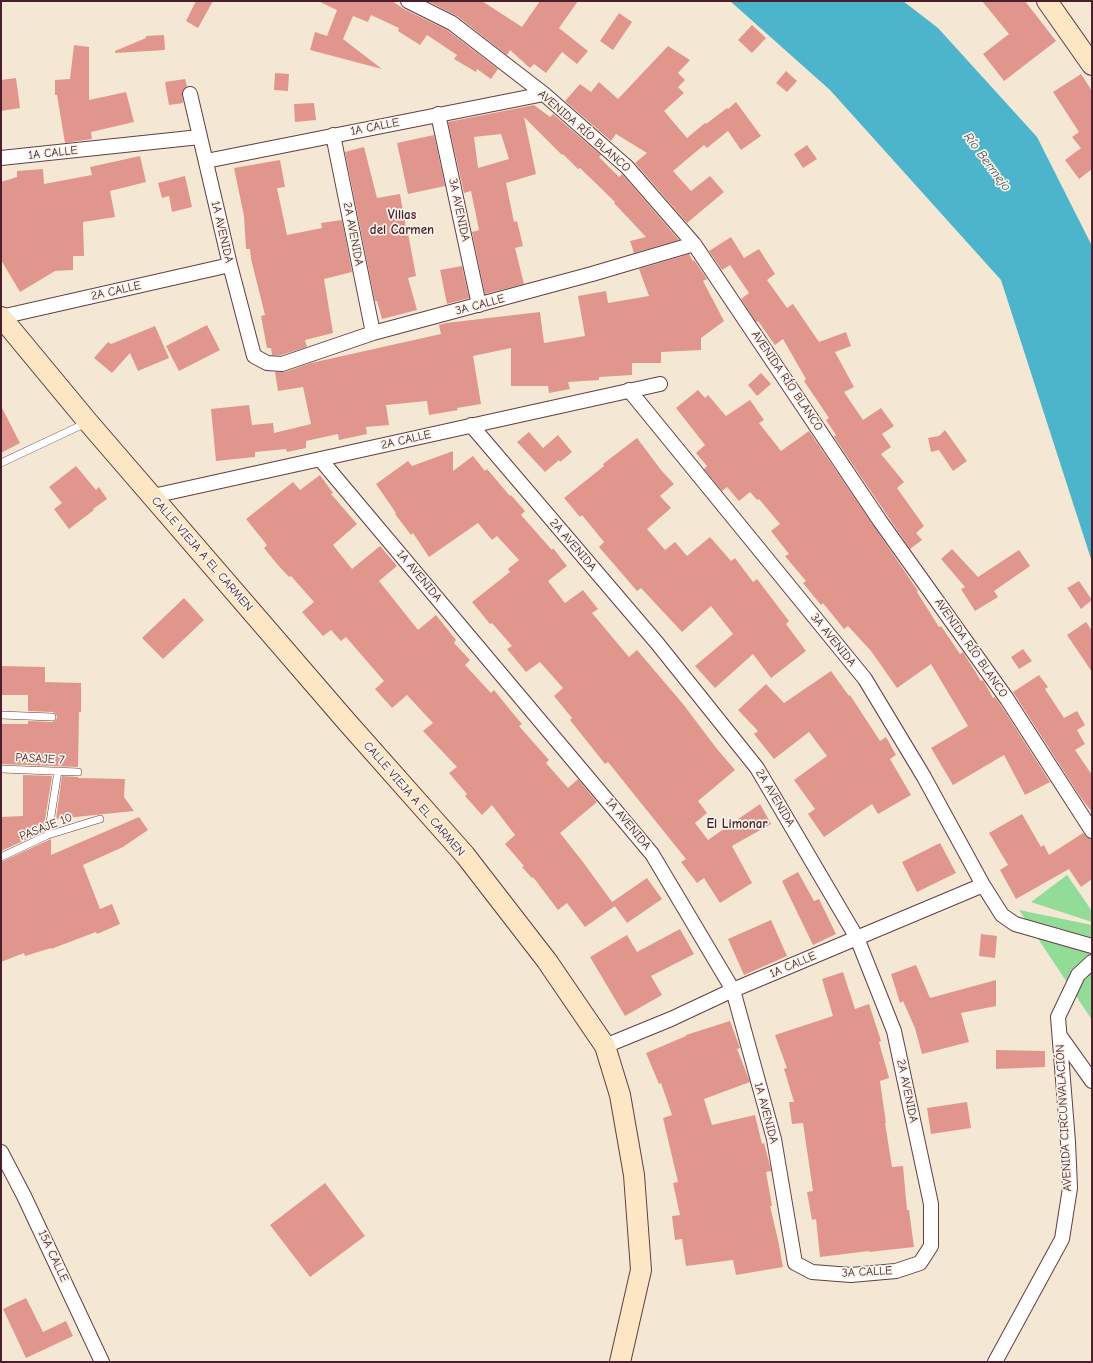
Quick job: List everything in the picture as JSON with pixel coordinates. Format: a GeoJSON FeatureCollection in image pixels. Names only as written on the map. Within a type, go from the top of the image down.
{"type":"FeatureCollection","features":[{"type":"Feature","properties":{"kind":"street","name":"AVENIDA RÍO BLANCO"},"geometry":{"type":"LineString","coordinates":[[408,1],[452,23],[544,94],[627,167],[694,244],[880,521],[1007,699],[1092,832]]}},
{"type":"Feature","properties":{"kind":"street"},"geometry":{"type":"LineString","coordinates":[[1047,1],[1092,65]]}},
{"type":"Feature","properties":{"kind":"street","name":"1A AVENIDA"},"geometry":{"type":"LineString","coordinates":[[190,94],[230,265],[254,356],[267,363]]}},
{"type":"Feature","properties":{"kind":"street","name":"1A CALLE"},"geometry":{"type":"LineString","coordinates":[[206,161],[544,94]]}},
{"type":"Feature","properties":{"kind":"street","name":"3A AVENIDA"},"geometry":{"type":"LineString","coordinates":[[438,114],[480,305]]}},
{"type":"Feature","properties":{"kind":"street","name":"2A AVENIDA"},"geometry":{"type":"LineString","coordinates":[[334,135],[374,333]]}},
{"type":"Feature","properties":{"kind":"street","name":"1A CALLE"},"geometry":{"type":"LineString","coordinates":[[1,158],[200,137]]}},
{"type":"Feature","properties":{"kind":"street","name":"3A CALLE"},"geometry":{"type":"LineString","coordinates":[[267,363],[282,364],[374,333],[592,274],[694,244]]}},
{"type":"Feature","properties":{"kind":"street","name":"2A CALLE"},"geometry":{"type":"LineString","coordinates":[[1,317],[230,265]]}},
{"type":"Feature","properties":{"kind":"street","name":"CALLE VIEJA A EL CARMEN"},"geometry":{"type":"LineString","coordinates":[[1,317],[88,422],[347,722],[465,855],[547,961],[605,1046],[620,1094],[634,1175],[641,1270],[620,1362]]}},
{"type":"Feature","properties":{"kind":"street","name":"2A CALLE"},"geometry":{"type":"LineString","coordinates":[[153,496],[660,384]]}},
{"type":"Feature","properties":{"kind":"street","name":"3A AVENIDA"},"geometry":{"type":"LineString","coordinates":[[629,390],[865,679],[924,777],[983,885],[1002,915],[1015,924],[1092,946]]}},
{"type":"Feature","properties":{"kind":"street","name":"2A AVENIDA"},"geometry":{"type":"LineString","coordinates":[[471,425],[657,642],[757,768],[857,938],[894,1031],[931,1204],[931,1246]]}},
{"type":"Feature","properties":{"kind":"street","name":"1A AVENIDA"},"geometry":{"type":"LineString","coordinates":[[320,459],[652,854],[733,990],[774,1139],[796,1263]]}},
{"type":"Feature","properties":{"kind":"street","name":"1A CALLE"},"geometry":{"type":"LineString","coordinates":[[605,1046],[670,1019],[733,990],[983,885]]}},
{"type":"Feature","properties":{"kind":"street","name":"AVENIDA CIRCUNVALACIÓN"},"geometry":{"type":"LineString","coordinates":[[995,1362],[1062,1239],[1070,1188],[1068,1142],[1058,1017],[1078,975],[1092,962]]}},
{"type":"Feature","properties":{"kind":"street"},"geometry":{"type":"LineString","coordinates":[[1060,1036],[1092,1081]]}},
{"type":"Feature","properties":{"kind":"street","name":"15A CALLE"},"geometry":{"type":"LineString","coordinates":[[1,1152],[24,1196],[102,1362]]}},
{"type":"Feature","properties":{"kind":"street","name":"3A CALLE"},"geometry":{"type":"LineString","coordinates":[[796,1263],[812,1272],[851,1275],[896,1271],[920,1263],[931,1246]]}},
{"type":"Feature","properties":{"kind":"lane"},"geometry":{"type":"LineString","coordinates":[[1,463],[88,422]]}},
{"type":"Feature","properties":{"kind":"lane"},"geometry":{"type":"LineString","coordinates":[[1,716],[52,717]]}},
{"type":"Feature","properties":{"kind":"lane","name":"PASAJE 7"},"geometry":{"type":"LineString","coordinates":[[1,769],[78,772]]}},
{"type":"Feature","properties":{"kind":"lane"},"geometry":{"type":"LineString","coordinates":[[48,835],[58,771]]}},
{"type":"Feature","properties":{"kind":"lane","name":"PASAJE 10"},"geometry":{"type":"LineString","coordinates":[[1,857],[48,835],[100,819]]}},
{"type":"Feature","properties":{"kind":"green space"},"geometry":{"type":"Polygon","coordinates":[[[1067,875],[1092,911],[1092,922],[1031,902],[1067,875]]]}},
{"type":"Feature","properties":{"kind":"green space"},"geometry":{"type":"Polygon","coordinates":[[[1019,910],[1092,925],[1092,1020],[1019,910]]]}},
{"type":"Feature","properties":{"kind":"water","name":"Río Bermejo"},"geometry":{"type":"Polygon","coordinates":[[[730,1],[903,1],[938,28],[1037,137],[1092,246],[1092,562],[1001,280],[830,90],[730,1]]]}},
{"type":"Feature","properties":{"kind":"building"},"geometry":{"type":"Polygon","coordinates":[[[196,1],[213,1],[198,28],[186,21],[196,1]]]}},
{"type":"Feature","properties":{"kind":"building"},"geometry":{"type":"Polygon","coordinates":[[[318,1],[392,1],[404,9],[447,30],[498,69],[491,79],[477,69],[476,72],[454,59],[457,55],[427,35],[420,45],[398,31],[399,28],[371,15],[368,22],[353,16],[343,39],[382,69],[310,50],[315,32],[327,36],[337,10],[318,1]]]}},
{"type":"Feature","properties":{"kind":"building"},"geometry":{"type":"Polygon","coordinates":[[[427,1],[482,1],[522,27],[540,1],[578,1],[559,28],[588,51],[577,64],[562,52],[546,73],[534,64],[530,68],[510,50],[507,55],[457,16],[427,1]]]}},
{"type":"Feature","properties":{"kind":"building"},"geometry":{"type":"Polygon","coordinates":[[[982,1],[1025,1],[1056,41],[1004,81],[983,54],[1009,34],[982,1]]]}},
{"type":"Feature","properties":{"kind":"building"},"geometry":{"type":"Polygon","coordinates":[[[619,13],[632,22],[613,50],[600,41],[619,13]]]}},
{"type":"Feature","properties":{"kind":"building"},"geometry":{"type":"Polygon","coordinates":[[[752,25],[766,38],[752,53],[738,40],[752,25]]]}},
{"type":"Feature","properties":{"kind":"building"},"geometry":{"type":"Polygon","coordinates":[[[164,35],[165,50],[115,53],[115,51],[146,38],[146,36],[164,35]]]}},
{"type":"Feature","properties":{"kind":"building"},"geometry":{"type":"Polygon","coordinates":[[[74,45],[89,47],[89,100],[126,92],[134,122],[91,132],[92,139],[65,143],[57,95],[55,95],[55,80],[70,79],[74,45]]]}},
{"type":"Feature","properties":{"kind":"building"},"geometry":{"type":"Polygon","coordinates":[[[668,46],[690,60],[678,73],[685,80],[678,87],[684,93],[664,111],[687,138],[705,123],[706,124],[736,102],[761,136],[741,150],[728,131],[707,148],[704,145],[673,171],[691,191],[710,176],[724,192],[687,223],[635,163],[647,153],[616,134],[611,141],[565,101],[580,84],[591,92],[599,82],[618,99],[668,46]]]}},
{"type":"Feature","properties":{"kind":"building"},"geometry":{"type":"Polygon","coordinates":[[[786,71],[797,81],[787,92],[776,83],[786,71]]]}},
{"type":"Feature","properties":{"kind":"building"},"geometry":{"type":"Polygon","coordinates":[[[275,73],[289,74],[288,91],[274,90],[275,73]]]}},
{"type":"Feature","properties":{"kind":"building"},"geometry":{"type":"Polygon","coordinates":[[[1081,74],[1092,91],[1092,169],[1079,179],[1065,160],[1081,148],[1072,137],[1079,132],[1053,92],[1081,74]]]}},
{"type":"Feature","properties":{"kind":"building"},"geometry":{"type":"Polygon","coordinates":[[[16,78],[20,108],[1,111],[1,80],[16,78]]]}},
{"type":"Feature","properties":{"kind":"building"},"geometry":{"type":"Polygon","coordinates":[[[185,79],[187,86],[182,92],[183,103],[169,105],[165,82],[185,79]]]}},
{"type":"Feature","properties":{"kind":"building"},"geometry":{"type":"Polygon","coordinates":[[[314,103],[316,120],[295,122],[294,104],[314,103]]]}},
{"type":"Feature","properties":{"kind":"building"},"geometry":{"type":"Polygon","coordinates":[[[534,105],[550,117],[553,114],[601,155],[599,157],[619,177],[622,174],[679,240],[634,253],[630,241],[646,237],[614,203],[615,202],[580,168],[578,169],[563,154],[562,155],[524,117],[536,174],[506,183],[514,222],[517,221],[523,246],[515,248],[524,284],[485,294],[472,232],[479,230],[471,191],[464,193],[448,122],[534,105]],[[501,134],[474,137],[478,168],[509,159],[501,134]]]}},
{"type":"Feature","properties":{"kind":"building"},"geometry":{"type":"Polygon","coordinates":[[[434,135],[445,186],[408,194],[397,143],[434,135]]]}},
{"type":"Feature","properties":{"kind":"building"},"geometry":{"type":"Polygon","coordinates":[[[807,145],[817,159],[803,168],[794,154],[807,145]]]}},
{"type":"Feature","properties":{"kind":"building"},"geometry":{"type":"Polygon","coordinates":[[[364,147],[377,198],[400,194],[416,276],[408,278],[417,310],[382,319],[377,301],[375,301],[345,152],[364,147]]]}},
{"type":"Feature","properties":{"kind":"building"},"geometry":{"type":"Polygon","coordinates":[[[140,156],[146,182],[110,191],[115,217],[83,222],[84,256],[73,256],[73,270],[55,271],[20,292],[1,260],[1,182],[17,177],[17,171],[43,169],[44,184],[92,175],[90,167],[140,156]]]}},
{"type":"Feature","properties":{"kind":"building"},"geometry":{"type":"Polygon","coordinates":[[[280,160],[285,187],[277,188],[287,235],[322,228],[321,223],[342,220],[352,272],[324,279],[333,333],[305,340],[307,347],[281,355],[272,355],[271,348],[267,348],[261,316],[265,315],[251,259],[250,249],[246,249],[244,216],[234,168],[280,160]]]}},
{"type":"Feature","properties":{"kind":"building"},"geometry":{"type":"Polygon","coordinates":[[[185,176],[192,207],[172,212],[169,196],[162,198],[158,183],[185,176]]]}},
{"type":"Feature","properties":{"kind":"building"},"geometry":{"type":"Polygon","coordinates":[[[731,237],[744,258],[759,249],[775,274],[767,280],[787,308],[793,304],[819,342],[846,332],[851,346],[835,352],[854,387],[844,392],[863,420],[881,408],[894,426],[882,434],[891,447],[881,454],[904,482],[897,488],[924,526],[916,533],[922,540],[910,549],[834,437],[836,435],[826,420],[829,418],[804,381],[806,379],[783,339],[775,345],[758,321],[756,322],[741,299],[749,293],[730,265],[722,270],[709,251],[731,237]]]}},
{"type":"Feature","properties":{"kind":"building"},"geometry":{"type":"Polygon","coordinates":[[[689,254],[707,279],[703,281],[724,321],[701,338],[701,350],[661,352],[661,363],[632,363],[632,375],[599,377],[599,380],[568,382],[570,389],[549,393],[548,386],[511,386],[511,348],[473,356],[481,404],[429,415],[427,401],[386,405],[389,425],[366,427],[367,434],[339,440],[338,434],[306,441],[306,448],[287,452],[286,449],[255,452],[255,457],[216,461],[211,409],[249,405],[252,425],[273,423],[274,433],[311,424],[303,387],[278,391],[275,372],[285,372],[311,363],[441,334],[439,325],[446,323],[540,312],[544,343],[585,336],[578,296],[606,291],[608,303],[649,296],[639,269],[689,254]]]}},
{"type":"Feature","properties":{"kind":"building"},"geometry":{"type":"Polygon","coordinates":[[[462,266],[469,298],[447,304],[440,270],[462,266]]]}},
{"type":"Feature","properties":{"kind":"building"},"geometry":{"type":"Polygon","coordinates":[[[207,325],[220,350],[179,371],[166,346],[207,325]]]}},
{"type":"Feature","properties":{"kind":"building"},"geometry":{"type":"Polygon","coordinates":[[[155,326],[169,358],[138,371],[130,353],[112,373],[94,358],[108,342],[111,344],[155,326]]]}},
{"type":"Feature","properties":{"kind":"building"},"geometry":{"type":"Polygon","coordinates":[[[761,373],[771,384],[757,396],[748,385],[761,373]]]}},
{"type":"Feature","properties":{"kind":"building"},"geometry":{"type":"Polygon","coordinates":[[[698,390],[705,398],[708,395],[726,416],[750,400],[764,420],[759,423],[781,451],[809,431],[918,591],[917,592],[939,627],[941,626],[960,654],[963,652],[981,681],[983,680],[993,698],[995,697],[1000,704],[1050,782],[1025,795],[1004,755],[953,785],[931,748],[968,726],[931,664],[897,688],[871,651],[848,626],[844,629],[823,603],[821,605],[803,583],[806,581],[785,556],[789,554],[771,531],[780,524],[759,499],[757,500],[750,492],[739,501],[727,487],[722,491],[704,469],[707,466],[696,453],[705,445],[676,408],[698,390]]]}},
{"type":"Feature","properties":{"kind":"building"},"geometry":{"type":"Polygon","coordinates":[[[1,406],[20,443],[1,453],[1,406]]]}},
{"type":"Feature","properties":{"kind":"building"},"geometry":{"type":"Polygon","coordinates":[[[945,430],[967,461],[953,471],[939,450],[931,452],[928,438],[939,436],[945,430]]]}},
{"type":"Feature","properties":{"kind":"building"},"geometry":{"type":"Polygon","coordinates":[[[529,432],[543,448],[558,435],[572,452],[560,462],[559,460],[545,472],[517,442],[529,432]]]}},
{"type":"Feature","properties":{"kind":"building"},"geometry":{"type":"Polygon","coordinates":[[[637,438],[661,470],[674,484],[660,496],[671,508],[647,529],[665,550],[675,542],[687,556],[710,537],[731,561],[735,558],[753,582],[757,579],[789,621],[786,624],[806,651],[771,678],[753,654],[715,688],[695,666],[733,634],[711,606],[682,632],[641,588],[637,591],[599,547],[604,542],[582,515],[580,517],[564,498],[604,466],[603,464],[637,438]]]}},
{"type":"Feature","properties":{"kind":"building"},"geometry":{"type":"Polygon","coordinates":[[[453,451],[453,471],[473,456],[485,471],[487,469],[525,511],[521,515],[552,550],[553,548],[567,566],[548,581],[565,603],[583,590],[598,609],[592,613],[629,657],[637,650],[683,704],[735,770],[698,801],[707,813],[695,823],[708,840],[760,804],[771,824],[732,846],[752,883],[720,903],[704,878],[697,883],[681,862],[686,859],[608,762],[605,764],[570,720],[572,718],[554,696],[563,688],[540,662],[526,672],[507,649],[512,646],[492,623],[490,624],[472,602],[510,572],[508,569],[519,560],[497,536],[492,540],[478,523],[429,557],[413,533],[411,535],[395,514],[396,513],[376,484],[408,461],[412,466],[453,451]]]}},
{"type":"Feature","properties":{"kind":"building"},"geometry":{"type":"Polygon","coordinates":[[[76,466],[96,490],[99,487],[107,499],[69,529],[54,509],[62,503],[49,487],[76,466]]]}},
{"type":"Feature","properties":{"kind":"building"},"geometry":{"type":"Polygon","coordinates":[[[320,475],[333,493],[331,494],[357,524],[333,545],[352,569],[380,546],[397,566],[379,581],[418,630],[436,615],[456,640],[454,643],[470,660],[465,665],[491,693],[494,690],[522,724],[519,726],[549,760],[546,763],[568,788],[578,779],[597,802],[560,833],[615,906],[585,927],[567,903],[558,910],[533,877],[532,878],[522,867],[524,866],[505,844],[515,835],[492,805],[482,815],[465,796],[467,794],[449,773],[457,767],[423,731],[433,723],[407,695],[392,708],[375,689],[384,681],[346,637],[341,641],[331,630],[323,636],[302,612],[314,602],[291,576],[289,577],[277,564],[264,548],[267,545],[246,519],[293,482],[300,490],[320,475]]]}},
{"type":"Feature","properties":{"kind":"building"},"geometry":{"type":"Polygon","coordinates":[[[952,549],[978,577],[1019,550],[1030,566],[994,591],[998,597],[975,611],[961,589],[965,587],[941,559],[952,549]]]}},
{"type":"Feature","properties":{"kind":"building"},"geometry":{"type":"Polygon","coordinates":[[[1079,581],[1092,600],[1081,609],[1067,588],[1079,581]]]}},
{"type":"Feature","properties":{"kind":"building"},"geometry":{"type":"Polygon","coordinates":[[[184,598],[204,620],[163,659],[142,638],[184,598]]]}},
{"type":"Feature","properties":{"kind":"building"},"geometry":{"type":"Polygon","coordinates":[[[1086,622],[1092,631],[1092,672],[1067,635],[1086,622]]]}},
{"type":"Feature","properties":{"kind":"building"},"geometry":{"type":"Polygon","coordinates":[[[1023,649],[1032,661],[1019,669],[1011,657],[1023,649]]]}},
{"type":"Feature","properties":{"kind":"building"},"geometry":{"type":"Polygon","coordinates":[[[1,666],[45,667],[45,682],[81,683],[78,767],[1,764],[1,724],[28,724],[28,721],[52,722],[56,720],[57,717],[53,712],[28,711],[28,695],[1,695],[1,666]]]}},
{"type":"Feature","properties":{"kind":"building"},"geometry":{"type":"Polygon","coordinates":[[[831,671],[849,696],[850,695],[880,741],[886,737],[896,755],[890,759],[911,795],[878,814],[872,804],[824,837],[808,814],[815,809],[794,780],[827,756],[809,732],[774,759],[754,734],[758,731],[738,710],[766,684],[784,703],[831,671]]]}},
{"type":"Feature","properties":{"kind":"building"},"geometry":{"type":"Polygon","coordinates":[[[1039,675],[1048,687],[1045,689],[1064,718],[1077,711],[1085,725],[1077,730],[1085,744],[1075,750],[1092,775],[1092,812],[1081,798],[1013,692],[1039,675]]]}},
{"type":"Feature","properties":{"kind":"building"},"geometry":{"type":"Polygon","coordinates":[[[23,775],[52,776],[43,832],[1,851],[1,817],[23,816],[23,775]]]}},
{"type":"Feature","properties":{"kind":"building"},"geometry":{"type":"Polygon","coordinates":[[[62,776],[78,778],[125,779],[124,797],[134,811],[56,819],[62,776]]]}},
{"type":"Feature","properties":{"kind":"building"},"geometry":{"type":"Polygon","coordinates":[[[1022,814],[1041,847],[1044,845],[1049,855],[1083,833],[1088,838],[1092,839],[1092,879],[1081,887],[1069,869],[1016,899],[1000,870],[1008,865],[989,833],[1022,814]]]}},
{"type":"Feature","properties":{"kind":"building"},"geometry":{"type":"Polygon","coordinates":[[[139,817],[148,830],[123,847],[83,865],[100,909],[112,904],[120,924],[97,934],[96,932],[51,949],[25,956],[24,953],[1,962],[1,862],[51,839],[51,855],[139,817]]]}},
{"type":"Feature","properties":{"kind":"building"},"geometry":{"type":"Polygon","coordinates":[[[940,843],[956,873],[917,892],[902,862],[940,843]]]}},
{"type":"Feature","properties":{"kind":"building"},"geometry":{"type":"Polygon","coordinates":[[[798,872],[814,901],[819,899],[836,934],[813,945],[782,881],[798,872]]]}},
{"type":"Feature","properties":{"kind":"building"},"geometry":{"type":"Polygon","coordinates":[[[647,878],[662,899],[627,923],[612,902],[647,878]]]}},
{"type":"Feature","properties":{"kind":"building"},"geometry":{"type":"Polygon","coordinates":[[[771,920],[787,956],[744,975],[728,939],[771,920]]]}},
{"type":"Feature","properties":{"kind":"building"},"geometry":{"type":"Polygon","coordinates":[[[680,929],[694,954],[651,976],[662,995],[625,1016],[590,957],[627,935],[637,952],[680,929]]]}},
{"type":"Feature","properties":{"kind":"building"},"geometry":{"type":"Polygon","coordinates":[[[981,934],[997,936],[995,958],[979,956],[981,934]]]}},
{"type":"Feature","properties":{"kind":"building"},"geometry":{"type":"Polygon","coordinates":[[[916,965],[930,998],[996,980],[996,1006],[961,1013],[969,1042],[922,1054],[915,1028],[903,1001],[900,1003],[891,974],[916,965]]]}},
{"type":"Feature","properties":{"kind":"building"},"geometry":{"type":"Polygon","coordinates":[[[843,972],[855,1009],[869,1004],[881,1041],[879,1042],[889,1078],[880,1081],[892,1167],[903,1166],[907,1210],[909,1210],[914,1247],[820,1257],[816,1219],[812,1220],[807,1192],[813,1191],[803,1123],[792,1124],[789,1102],[794,1102],[784,1069],[787,1068],[775,1035],[833,1016],[822,979],[843,972]]]}},
{"type":"Feature","properties":{"kind":"building"},"geometry":{"type":"Polygon","coordinates":[[[730,1021],[740,1048],[737,1049],[750,1082],[704,1099],[712,1125],[755,1115],[762,1144],[764,1143],[771,1170],[766,1172],[772,1206],[770,1206],[783,1267],[736,1275],[733,1260],[686,1266],[682,1239],[675,1240],[672,1216],[680,1215],[673,1183],[678,1182],[663,1118],[672,1115],[661,1083],[659,1084],[646,1053],[686,1035],[730,1021]]]}},
{"type":"Feature","properties":{"kind":"building"},"geometry":{"type":"Polygon","coordinates":[[[996,1050],[1045,1051],[1045,1067],[996,1069],[996,1050]]]}},
{"type":"Feature","properties":{"kind":"building"},"geometry":{"type":"Polygon","coordinates":[[[967,1102],[971,1128],[931,1134],[927,1108],[967,1102]]]}},
{"type":"Feature","properties":{"kind":"building"},"geometry":{"type":"Polygon","coordinates":[[[325,1183],[365,1236],[310,1277],[270,1225],[325,1183]]]}},
{"type":"Feature","properties":{"kind":"building"},"geometry":{"type":"Polygon","coordinates":[[[26,1298],[43,1332],[66,1321],[73,1336],[26,1358],[3,1309],[26,1298]]]}},
{"type":"Feature","properties":{"kind":"district","name":"Villas del Carmen"},"geometry":{"type":"Point","coordinates":[402,222]}},
{"type":"Feature","properties":{"kind":"district","name":"El Limonar"},"geometry":{"type":"Point","coordinates":[737,824]}}]}
